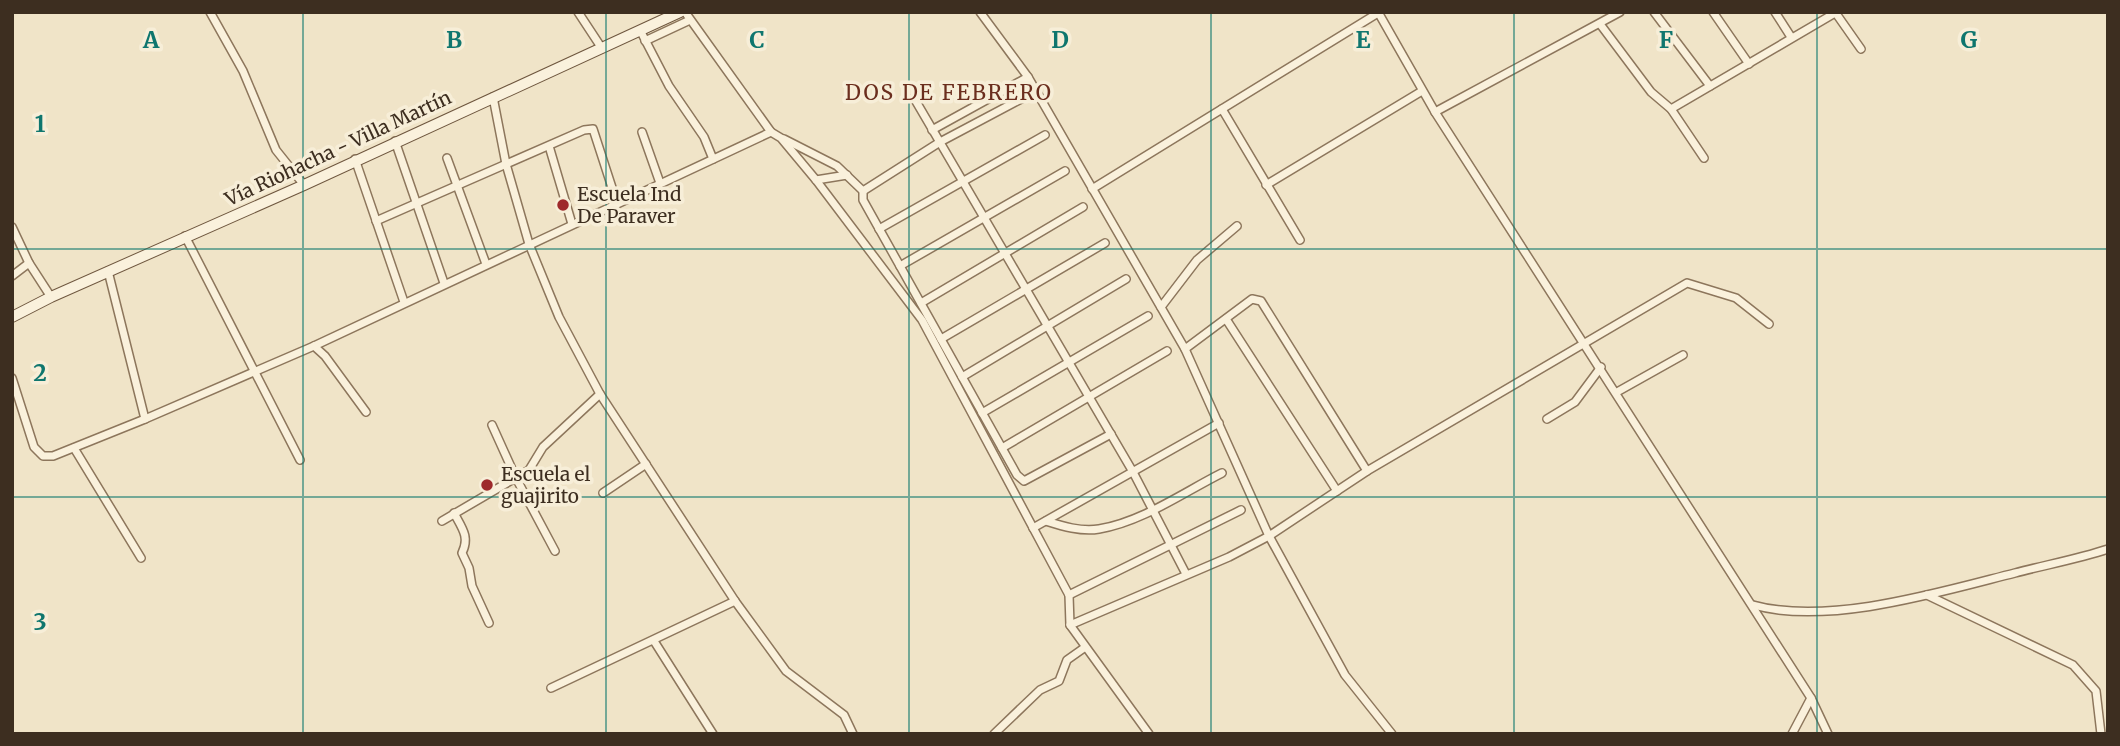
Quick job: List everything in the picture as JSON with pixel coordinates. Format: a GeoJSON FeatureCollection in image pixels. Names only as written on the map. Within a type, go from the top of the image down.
{"type":"FeatureCollection","features":[{"type":"Feature","properties":{"kind":"main road","name":"Vía Riohacha - Villa Martín"},"geometry":{"type":"LineString","coordinates":[[12,317],[682,12]]}},
{"type":"Feature","properties":{"kind":"street"},"geometry":{"type":"LineString","coordinates":[[210,12],[243,71],[276,150],[304,185]]}},
{"type":"Feature","properties":{"kind":"street"},"geometry":{"type":"LineString","coordinates":[[578,12],[601,47]]}},
{"type":"Feature","properties":{"kind":"street"},"geometry":{"type":"LineString","coordinates":[[682,12],[771,132],[825,159],[863,191],[863,200],[920,303],[1002,448],[1024,481],[1111,434]]}},
{"type":"Feature","properties":{"kind":"street"},"geometry":{"type":"LineString","coordinates":[[980,12],[1028,77],[1185,349],[1269,536],[1345,674],[1392,734]]}},
{"type":"Feature","properties":{"kind":"street"},"geometry":{"type":"LineString","coordinates":[[1092,189],[1378,12],[1435,112],[1811,698],[1828,734]]}},
{"type":"Feature","properties":{"kind":"street"},"geometry":{"type":"LineString","coordinates":[[1435,112],[1620,12]]}},
{"type":"Feature","properties":{"kind":"street"},"geometry":{"type":"LineString","coordinates":[[1654,12],[1710,86]]}},
{"type":"Feature","properties":{"kind":"street"},"geometry":{"type":"LineString","coordinates":[[1713,12],[1749,64]]}},
{"type":"Feature","properties":{"kind":"street"},"geometry":{"type":"LineString","coordinates":[[1774,12],[1791,37]]}},
{"type":"Feature","properties":{"kind":"street"},"geometry":{"type":"LineString","coordinates":[[1671,108],[1835,13],[1861,48]]}},
{"type":"Feature","properties":{"kind":"street"},"geometry":{"type":"LineString","coordinates":[[645,41],[690,20]]}},
{"type":"Feature","properties":{"kind":"street"},"geometry":{"type":"LineString","coordinates":[[1600,24],[1651,92],[1671,108],[1704,158]]}},
{"type":"Feature","properties":{"kind":"street"},"geometry":{"type":"LineString","coordinates":[[640,30],[669,86],[704,137],[713,159]]}},
{"type":"Feature","properties":{"kind":"street"},"geometry":{"type":"LineString","coordinates":[[932,130],[1028,77]]}},
{"type":"Feature","properties":{"kind":"street"},"geometry":{"type":"LineString","coordinates":[[1266,185],[1422,91]]}},
{"type":"Feature","properties":{"kind":"street"},"geometry":{"type":"LineString","coordinates":[[493,97],[506,164],[529,244],[559,317],[600,394],[735,601],[786,671],[844,715],[853,734]]}},
{"type":"Feature","properties":{"kind":"street"},"geometry":{"type":"LineString","coordinates":[[914,98],[1133,472],[1186,574]]}},
{"type":"Feature","properties":{"kind":"street"},"geometry":{"type":"LineString","coordinates":[[863,191],[940,142],[1023,98]]}},
{"type":"Feature","properties":{"kind":"street"},"geometry":{"type":"LineString","coordinates":[[1222,109],[1300,240]]}},
{"type":"Feature","properties":{"kind":"street"},"geometry":{"type":"LineString","coordinates":[[376,221],[593,129],[617,203]]}},
{"type":"Feature","properties":{"kind":"street"},"geometry":{"type":"LineString","coordinates":[[642,132],[660,183]]}},
{"type":"Feature","properties":{"kind":"street"},"geometry":{"type":"LineString","coordinates":[[12,377],[38,453],[49,457],[314,346],[771,132]]}},
{"type":"Feature","properties":{"kind":"street"},"geometry":{"type":"LineString","coordinates":[[879,229],[1045,135]]}},
{"type":"Feature","properties":{"kind":"street"},"geometry":{"type":"LineString","coordinates":[[781,138],[922,320],[1069,594],[1070,625],[1084,648],[1137,714],[1149,734]]}},
{"type":"Feature","properties":{"kind":"street"},"geometry":{"type":"LineString","coordinates":[[394,141],[444,283]]}},
{"type":"Feature","properties":{"kind":"street"},"geometry":{"type":"LineString","coordinates":[[549,146],[572,224]]}},
{"type":"Feature","properties":{"kind":"street"},"geometry":{"type":"LineString","coordinates":[[447,158],[486,264]]}},
{"type":"Feature","properties":{"kind":"street"},"geometry":{"type":"LineString","coordinates":[[355,159],[404,302]]}},
{"type":"Feature","properties":{"kind":"street"},"geometry":{"type":"LineString","coordinates":[[900,266],[1065,172]]}},
{"type":"Feature","properties":{"kind":"street"},"geometry":{"type":"LineString","coordinates":[[816,180],[847,175]]}},
{"type":"Feature","properties":{"kind":"street"},"geometry":{"type":"LineString","coordinates":[[920,303],[1083,207]]}},
{"type":"Feature","properties":{"kind":"street"},"geometry":{"type":"LineString","coordinates":[[1161,307],[1197,260],[1237,226]]}},
{"type":"Feature","properties":{"kind":"street"},"geometry":{"type":"LineString","coordinates":[[12,228],[29,264],[51,297]]}},
{"type":"Feature","properties":{"kind":"street"},"geometry":{"type":"LineString","coordinates":[[185,236],[300,460]]}},
{"type":"Feature","properties":{"kind":"street"},"geometry":{"type":"LineString","coordinates":[[941,340],[1105,243]]}},
{"type":"Feature","properties":{"kind":"street"},"geometry":{"type":"LineString","coordinates":[[12,275],[29,264]]}},
{"type":"Feature","properties":{"kind":"street"},"geometry":{"type":"LineString","coordinates":[[108,271],[145,419]]}},
{"type":"Feature","properties":{"kind":"street"},"geometry":{"type":"LineString","coordinates":[[962,377],[1126,279]]}},
{"type":"Feature","properties":{"kind":"street"},"geometry":{"type":"LineString","coordinates":[[1070,625],[1229,557],[1269,536],[1367,471],[1687,283],[1736,298],[1769,324]]}},
{"type":"Feature","properties":{"kind":"street"},"geometry":{"type":"LineString","coordinates":[[1185,349],[1252,299],[1261,301],[1367,471]]}},
{"type":"Feature","properties":{"kind":"street"},"geometry":{"type":"LineString","coordinates":[[982,413],[1148,316]]}},
{"type":"Feature","properties":{"kind":"street"},"geometry":{"type":"LineString","coordinates":[[1226,318],[1337,491]]}},
{"type":"Feature","properties":{"kind":"street"},"geometry":{"type":"LineString","coordinates":[[314,346],[325,356],[366,412]]}},
{"type":"Feature","properties":{"kind":"street"},"geometry":{"type":"LineString","coordinates":[[1002,448],[1167,351]]}},
{"type":"Feature","properties":{"kind":"street"},"geometry":{"type":"LineString","coordinates":[[1617,392],[1683,355]]}},
{"type":"Feature","properties":{"kind":"street"},"geometry":{"type":"LineString","coordinates":[[1547,419],[1568,408],[1601,367]]}},
{"type":"Feature","properties":{"kind":"street"},"geometry":{"type":"LineString","coordinates":[[442,521],[529,470],[543,447],[600,394]]}},
{"type":"Feature","properties":{"kind":"street"},"geometry":{"type":"LineString","coordinates":[[1033,528],[1219,424]]}},
{"type":"Feature","properties":{"kind":"street"},"geometry":{"type":"LineString","coordinates":[[492,425],[516,478],[555,551]]}},
{"type":"Feature","properties":{"kind":"street"},"geometry":{"type":"LineString","coordinates":[[74,448],[142,558]]}},
{"type":"Feature","properties":{"kind":"street"},"geometry":{"type":"LineString","coordinates":[[603,493],[646,464]]}},
{"type":"Feature","properties":{"kind":"street"},"geometry":{"type":"LineString","coordinates":[[1046,521],[1068,527],[1098,529],[1152,509],[1222,473]]}},
{"type":"Feature","properties":{"kind":"street"},"geometry":{"type":"LineString","coordinates":[[1069,594],[1241,510]]}},
{"type":"Feature","properties":{"kind":"street"},"geometry":{"type":"LineString","coordinates":[[454,513],[466,535],[462,553],[469,568],[472,586],[489,623]]}},
{"type":"Feature","properties":{"kind":"street"},"geometry":{"type":"LineString","coordinates":[[1752,605],[1790,613],[1852,607],[1927,595],[2108,549]]}},
{"type":"Feature","properties":{"kind":"street"},"geometry":{"type":"LineString","coordinates":[[1927,595],[2073,665],[2096,691],[2101,734]]}},
{"type":"Feature","properties":{"kind":"street"},"geometry":{"type":"LineString","coordinates":[[551,688],[735,601]]}},
{"type":"Feature","properties":{"kind":"street"},"geometry":{"type":"LineString","coordinates":[[654,641],[711,733]]}},
{"type":"Feature","properties":{"kind":"street"},"geometry":{"type":"LineString","coordinates":[[995,734],[1040,690],[1059,681],[1067,660],[1084,648]]}},
{"type":"Feature","properties":{"kind":"street"},"geometry":{"type":"LineString","coordinates":[[1792,734],[1811,698]]}},
{"type":"Feature","properties":{"kind":"place","name":"Escuela Ind De Paraver"},"geometry":{"type":"Point","coordinates":[563,205]}},
{"type":"Feature","properties":{"kind":"place","name":"Escuela el guajirito"},"geometry":{"type":"Point","coordinates":[487,485]}},
{"type":"Feature","properties":{"kind":"district","name":"DOS DE FEBRERO"},"geometry":{"type":"Point","coordinates":[949,93]}}]}
